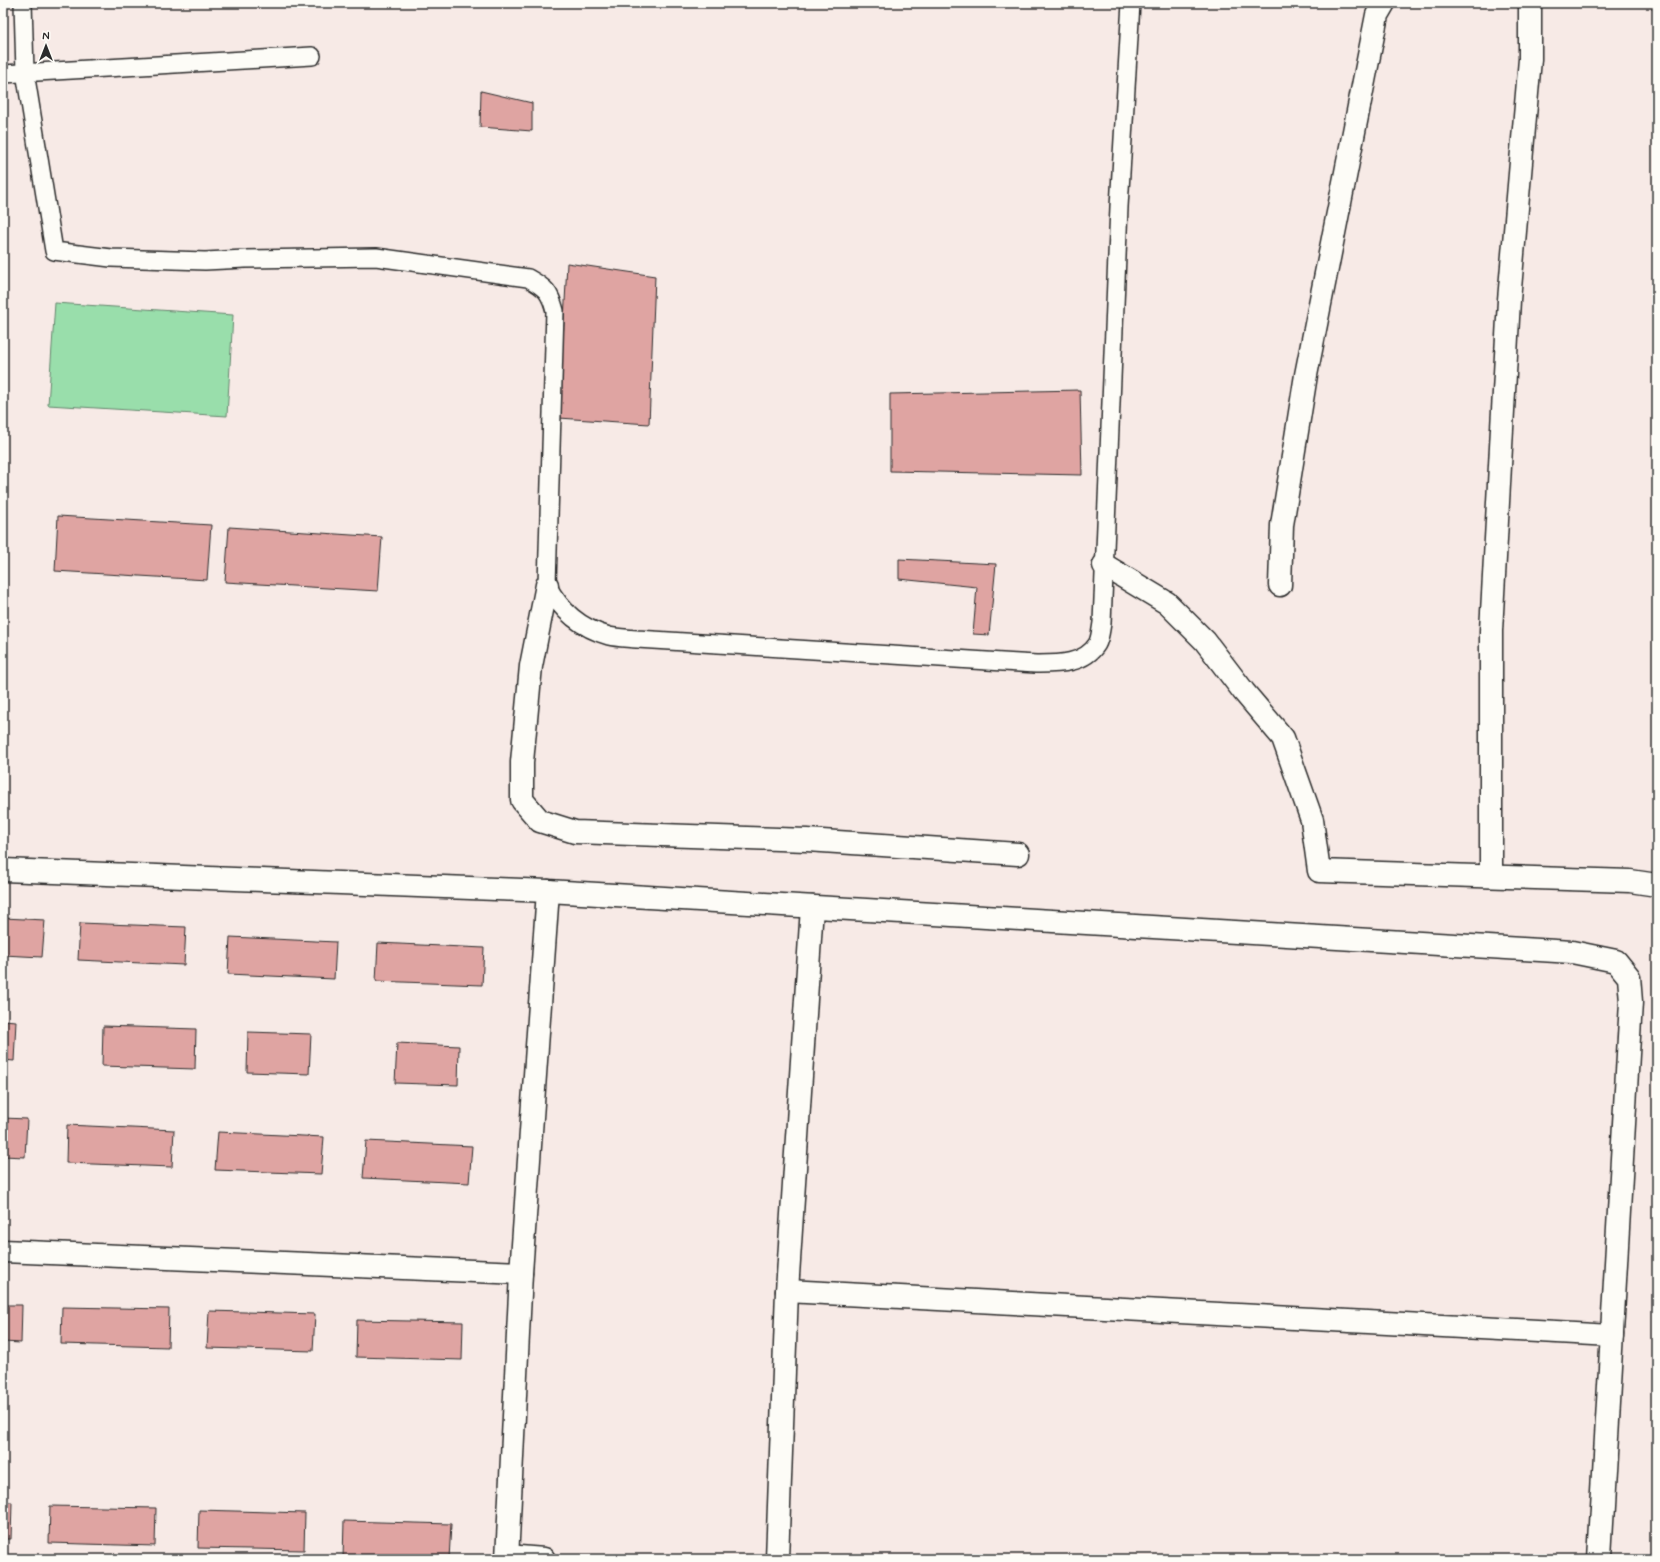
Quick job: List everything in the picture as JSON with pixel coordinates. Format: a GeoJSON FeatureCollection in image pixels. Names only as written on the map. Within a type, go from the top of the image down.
{"type":"FeatureCollection","features":[{"type":"Feature","properties":{"kind":"street"},"geometry":{"type":"LineString","coordinates":[[1280,585],[1282,525],[1306,375],[1376,15],[1384,3]]}},
{"type":"Feature","properties":{"kind":"street"},"geometry":{"type":"LineString","coordinates":[[1491,876],[1492,631],[1508,300],[1530,60],[1530,3]]}},
{"type":"Feature","properties":{"kind":"street"},"geometry":{"type":"LineString","coordinates":[[1104,565],[1167,603],[1205,640],[1244,692],[1283,738],[1312,820],[1319,871],[1630,882],[1657,886]]}},
{"type":"Feature","properties":{"kind":"street"},"geometry":{"type":"LineString","coordinates":[[547,585],[531,666],[522,762],[522,800],[540,821],[575,832],[807,840],[1018,854]]}},
{"type":"Feature","properties":{"kind":"street"},"geometry":{"type":"LineString","coordinates":[[3,870],[548,891],[1572,952],[1616,961],[1629,977],[1631,1002],[1599,1559]]}},
{"type":"Feature","properties":{"kind":"street"},"geometry":{"type":"LineString","coordinates":[[544,1559],[507,1558],[521,1273],[548,891]]}},
{"type":"Feature","properties":{"kind":"street"},"geometry":{"type":"LineString","coordinates":[[777,1559],[787,1291],[812,907]]}},
{"type":"Feature","properties":{"kind":"street"},"geometry":{"type":"LineString","coordinates":[[3,1251],[521,1273]]}},
{"type":"Feature","properties":{"kind":"street"},"geometry":{"type":"LineString","coordinates":[[787,1291],[1612,1335]]}},
{"type":"Feature","properties":{"kind":"lane"},"geometry":{"type":"LineString","coordinates":[[23,3],[25,72],[54,251],[111,258],[205,262],[245,259],[376,257],[528,278],[543,286],[551,297],[554,311],[547,585],[554,599],[576,622],[609,636],[1044,664],[1067,663],[1088,654],[1098,644],[1102,623],[1117,253],[1131,3]]}},
{"type":"Feature","properties":{"kind":"lane"},"geometry":{"type":"LineString","coordinates":[[3,74],[312,56]]}},
{"type":"Feature","properties":{"kind":"green space"},"geometry":{"type":"Polygon","coordinates":[[[55,303],[233,315],[227,416],[48,405],[55,303]]]}},
{"type":"Feature","properties":{"kind":"building"},"geometry":{"type":"Polygon","coordinates":[[[481,91],[532,103],[532,131],[480,127],[481,91]]]}},
{"type":"Feature","properties":{"kind":"building"},"geometry":{"type":"Polygon","coordinates":[[[567,263],[655,276],[649,424],[559,418],[567,263]]]}},
{"type":"Feature","properties":{"kind":"building"},"geometry":{"type":"Polygon","coordinates":[[[1080,390],[1082,475],[890,471],[890,394],[1080,390]]]}},
{"type":"Feature","properties":{"kind":"building"},"geometry":{"type":"Polygon","coordinates":[[[58,516],[211,525],[207,580],[55,571],[58,516]]]}},
{"type":"Feature","properties":{"kind":"building"},"geometry":{"type":"Polygon","coordinates":[[[229,527],[382,537],[378,591],[225,582],[229,527]]]}},
{"type":"Feature","properties":{"kind":"building"},"geometry":{"type":"Polygon","coordinates":[[[899,559],[996,564],[989,635],[973,634],[977,587],[899,579],[899,559]]]}},
{"type":"Feature","properties":{"kind":"building"},"geometry":{"type":"Polygon","coordinates":[[[3,918],[45,920],[42,957],[3,955],[3,918]]]}},
{"type":"Feature","properties":{"kind":"building"},"geometry":{"type":"Polygon","coordinates":[[[80,923],[186,927],[184,965],[78,960],[80,923]]]}},
{"type":"Feature","properties":{"kind":"building"},"geometry":{"type":"Polygon","coordinates":[[[230,937],[336,942],[334,979],[228,974],[230,937]]]}},
{"type":"Feature","properties":{"kind":"building"},"geometry":{"type":"Polygon","coordinates":[[[378,943],[484,948],[482,985],[376,981],[378,943]]]}},
{"type":"Feature","properties":{"kind":"building"},"geometry":{"type":"Polygon","coordinates":[[[3,1020],[16,1021],[14,1061],[3,1060],[3,1020]]]}},
{"type":"Feature","properties":{"kind":"building"},"geometry":{"type":"Polygon","coordinates":[[[103,1026],[196,1029],[195,1069],[102,1066],[103,1026]]]}},
{"type":"Feature","properties":{"kind":"building"},"geometry":{"type":"Polygon","coordinates":[[[248,1032],[311,1034],[309,1074],[247,1072],[248,1032]]]}},
{"type":"Feature","properties":{"kind":"building"},"geometry":{"type":"Polygon","coordinates":[[[397,1043],[459,1046],[458,1085],[395,1083],[397,1043]]]}},
{"type":"Feature","properties":{"kind":"building"},"geometry":{"type":"Polygon","coordinates":[[[3,1118],[27,1119],[25,1157],[3,1156],[3,1118]]]}},
{"type":"Feature","properties":{"kind":"building"},"geometry":{"type":"Polygon","coordinates":[[[67,1125],[174,1130],[172,1167],[66,1163],[67,1125]]]}},
{"type":"Feature","properties":{"kind":"building"},"geometry":{"type":"Polygon","coordinates":[[[218,1132],[324,1137],[321,1174],[215,1170],[218,1132]]]}},
{"type":"Feature","properties":{"kind":"building"},"geometry":{"type":"Polygon","coordinates":[[[366,1141],[472,1146],[469,1183],[363,1178],[366,1141]]]}},
{"type":"Feature","properties":{"kind":"building"},"geometry":{"type":"Polygon","coordinates":[[[3,1305],[22,1305],[21,1343],[3,1342],[3,1305]]]}},
{"type":"Feature","properties":{"kind":"building"},"geometry":{"type":"Polygon","coordinates":[[[62,1307],[169,1309],[168,1347],[61,1344],[62,1307]]]}},
{"type":"Feature","properties":{"kind":"building"},"geometry":{"type":"Polygon","coordinates":[[[209,1311],[315,1314],[313,1351],[207,1348],[209,1311]]]}},
{"type":"Feature","properties":{"kind":"building"},"geometry":{"type":"Polygon","coordinates":[[[357,1320],[463,1322],[462,1360],[356,1357],[357,1320]]]}},
{"type":"Feature","properties":{"kind":"building"},"geometry":{"type":"Polygon","coordinates":[[[3,1502],[12,1502],[11,1539],[3,1539],[3,1502]]]}},
{"type":"Feature","properties":{"kind":"building"},"geometry":{"type":"Polygon","coordinates":[[[50,1506],[156,1508],[155,1546],[49,1543],[50,1506]]]}},
{"type":"Feature","properties":{"kind":"building"},"geometry":{"type":"Polygon","coordinates":[[[199,1510],[305,1513],[304,1550],[198,1548],[199,1510]]]}},
{"type":"Feature","properties":{"kind":"building"},"geometry":{"type":"Polygon","coordinates":[[[344,1521],[451,1524],[449,1559],[343,1558],[344,1521]]]}}]}
